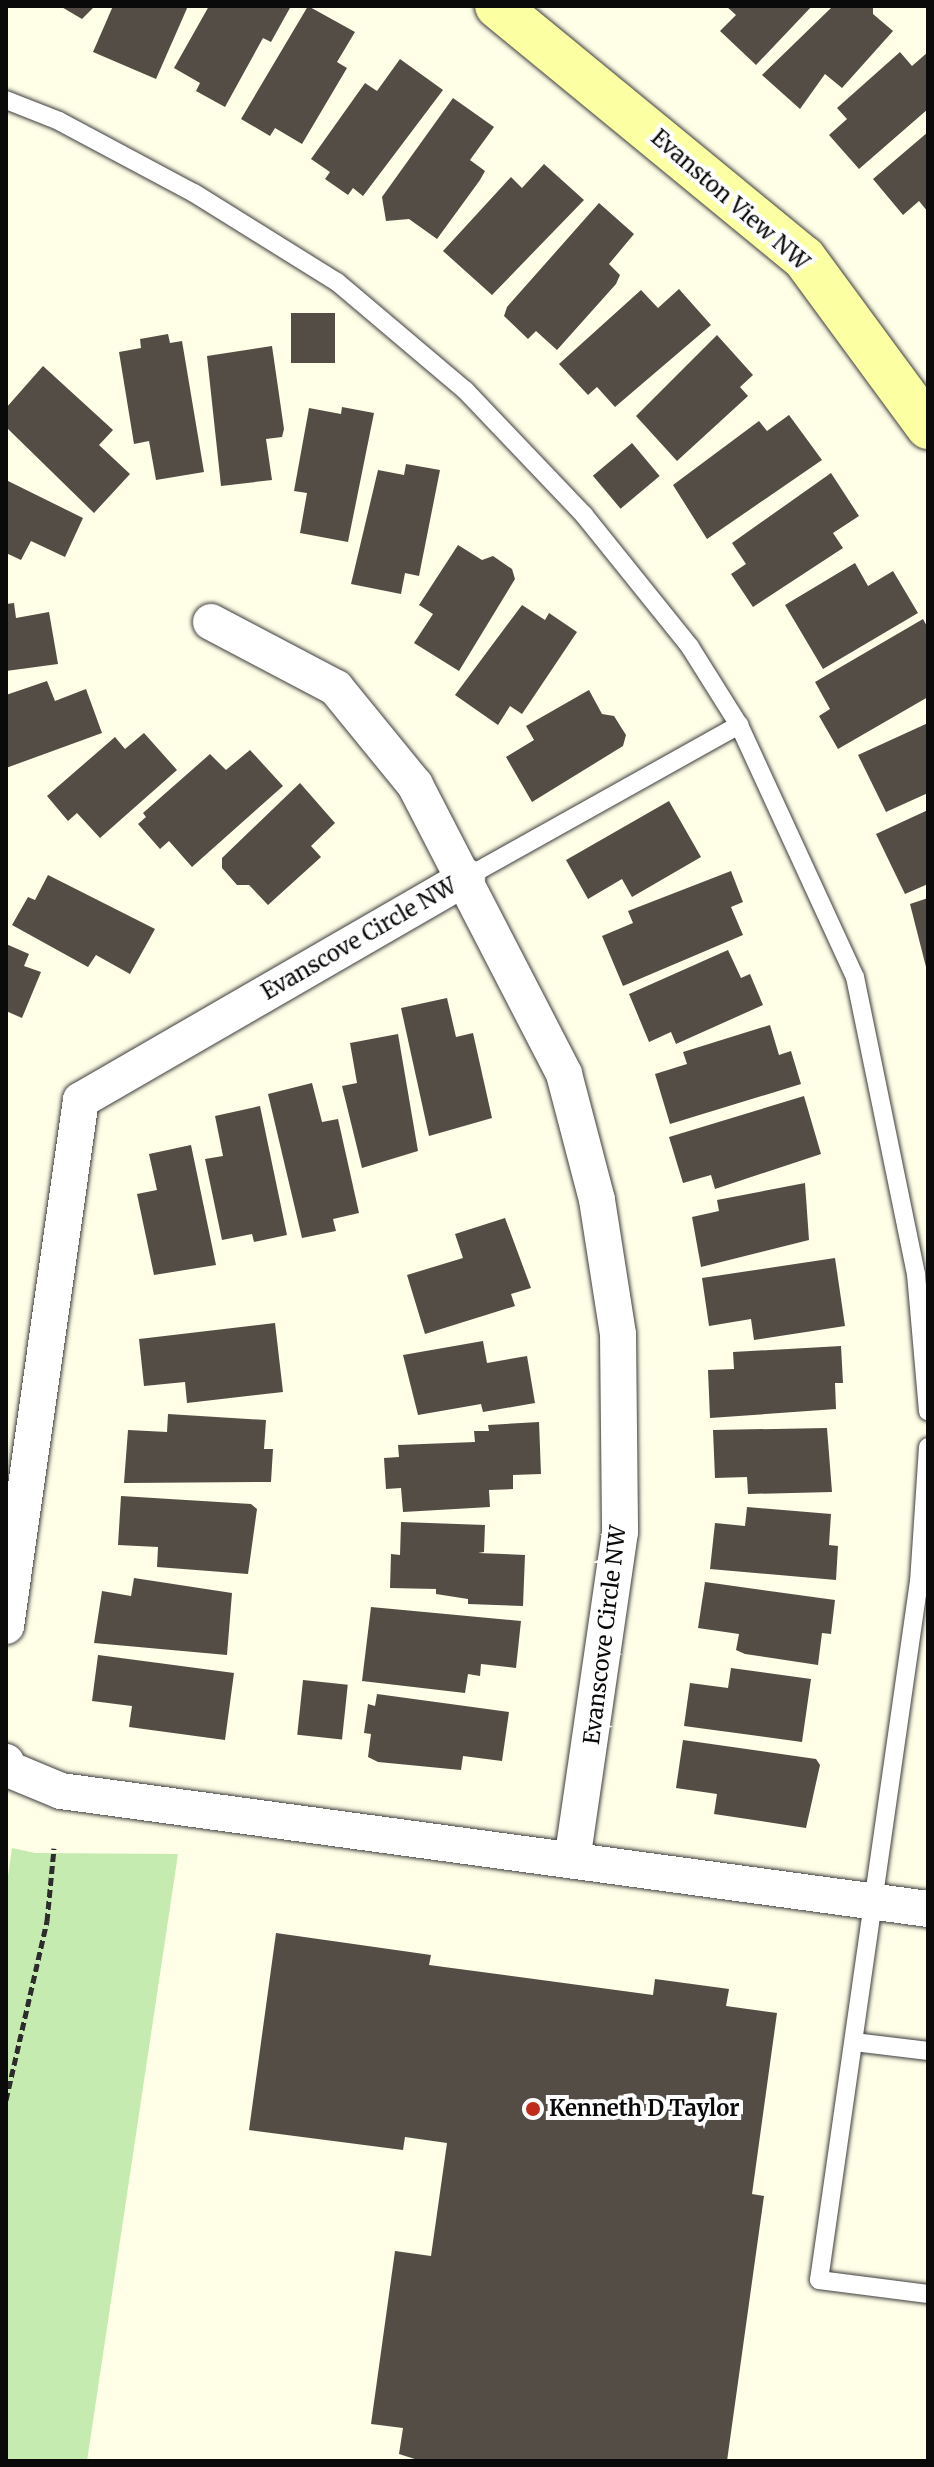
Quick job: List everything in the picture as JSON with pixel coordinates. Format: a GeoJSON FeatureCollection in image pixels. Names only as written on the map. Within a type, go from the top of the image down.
{"type":"FeatureCollection","features":[{"type":"Feature","properties":{"kind":"street","name":"Evanston View NW"},"geometry":{"type":"LineString","coordinates":[[497,6],[804,258],[928,427]]}},
{"type":"Feature","properties":{"kind":"street"},"geometry":{"type":"LineString","coordinates":[[211,622],[336,688],[415,785],[467,877]]}},
{"type":"Feature","properties":{"kind":"street","name":"Evanscove Circle NW"},"geometry":{"type":"LineString","coordinates":[[6,1626],[81,1100],[467,877],[564,1074],[597,1200],[618,1334],[620,1532],[572,1860]]}},
{"type":"Feature","properties":{"kind":"street"},"geometry":{"type":"LineString","coordinates":[[6,1762],[8,1769],[61,1791],[928,1909]]}},
{"type":"Feature","properties":{"kind":"lane"},"geometry":{"type":"LineString","coordinates":[[6,100],[59,121],[194,193],[311,266],[465,390],[584,515],[690,647],[739,725],[855,977],[916,1274],[928,1411]]}},
{"type":"Feature","properties":{"kind":"lane"},"geometry":{"type":"LineString","coordinates":[[467,877],[739,725]]}},
{"type":"Feature","properties":{"kind":"lane"},"geometry":{"type":"LineString","coordinates":[[928,1447],[919,1581],[819,2280],[928,2294]]}},
{"type":"Feature","properties":{"kind":"lane"},"geometry":{"type":"LineString","coordinates":[[854,2042],[928,2051]]}},
{"type":"Feature","properties":{"kind":"path"},"geometry":{"type":"LineString","coordinates":[[6,2100],[47,1921],[54,1848]]}},
{"type":"Feature","properties":{"kind":"green space"},"geometry":{"type":"Polygon","coordinates":[[[12,1848],[35,1853],[178,1854],[87,2461],[6,2461],[6,1890],[12,1848]]]}},
{"type":"Feature","properties":{"kind":"building"},"geometry":{"type":"Polygon","coordinates":[[[60,6],[95,6],[82,19],[60,6]]]}},
{"type":"Feature","properties":{"kind":"building"},"geometry":{"type":"Polygon","coordinates":[[[113,6],[188,6],[156,79],[93,52],[113,6]]]}},
{"type":"Feature","properties":{"kind":"building"},"geometry":{"type":"Polygon","coordinates":[[[209,6],[291,6],[271,42],[263,38],[225,107],[196,91],[200,83],[174,68],[209,6]]]}},
{"type":"Feature","properties":{"kind":"building"},"geometry":{"type":"Polygon","coordinates":[[[308,6],[355,32],[337,62],[347,68],[302,144],[275,128],[270,136],[241,119],[308,6]]]}},
{"type":"Feature","properties":{"kind":"building"},"geometry":{"type":"Polygon","coordinates":[[[726,6],[812,6],[756,65],[720,31],[736,15],[726,6]]]}},
{"type":"Feature","properties":{"kind":"building"},"geometry":{"type":"Polygon","coordinates":[[[833,6],[873,6],[873,14],[893,31],[842,88],[825,74],[800,109],[762,75],[833,6]]]}},
{"type":"Feature","properties":{"kind":"building"},"geometry":{"type":"Polygon","coordinates":[[[900,52],[912,66],[928,52],[928,109],[859,169],[829,135],[847,119],[837,108],[900,52]]]}},
{"type":"Feature","properties":{"kind":"building"},"geometry":{"type":"Polygon","coordinates":[[[400,59],[443,90],[363,196],[353,188],[348,195],[325,179],[330,172],[311,159],[365,83],[377,91],[400,59]]]}},
{"type":"Feature","properties":{"kind":"building"},"geometry":{"type":"Polygon","coordinates":[[[453,98],[494,127],[470,160],[485,171],[437,239],[409,219],[386,221],[382,197],[453,98]]]}},
{"type":"Feature","properties":{"kind":"building"},"geometry":{"type":"Polygon","coordinates":[[[928,132],[928,212],[919,201],[903,215],[873,179],[928,132]]]}},
{"type":"Feature","properties":{"kind":"building"},"geometry":{"type":"Polygon","coordinates":[[[544,164],[584,200],[492,295],[443,251],[511,177],[522,188],[544,164]]]}},
{"type":"Feature","properties":{"kind":"building"},"geometry":{"type":"Polygon","coordinates":[[[599,203],[634,234],[609,264],[620,275],[616,284],[557,350],[536,331],[528,339],[504,316],[507,307],[599,203]]]}},
{"type":"Feature","properties":{"kind":"building"},"geometry":{"type":"Polygon","coordinates":[[[679,289],[711,325],[615,407],[597,387],[588,395],[559,364],[641,290],[658,308],[679,289]]]}},
{"type":"Feature","properties":{"kind":"building"},"geometry":{"type":"Polygon","coordinates":[[[291,313],[335,313],[335,363],[291,363],[291,313]]]}},
{"type":"Feature","properties":{"kind":"building"},"geometry":{"type":"Polygon","coordinates":[[[168,334],[170,343],[182,341],[204,472],[156,480],[149,441],[134,444],[119,352],[141,348],[140,339],[168,334]]]}},
{"type":"Feature","properties":{"kind":"building"},"geometry":{"type":"Polygon","coordinates":[[[717,335],[753,375],[740,387],[748,396],[677,461],[636,416],[717,335]]]}},
{"type":"Feature","properties":{"kind":"building"},"geometry":{"type":"Polygon","coordinates":[[[272,346],[284,429],[282,437],[266,439],[272,480],[221,486],[207,356],[272,346]]]}},
{"type":"Feature","properties":{"kind":"building"},"geometry":{"type":"Polygon","coordinates":[[[43,366],[113,430],[99,445],[130,474],[94,513],[6,427],[6,408],[43,366]]]}},
{"type":"Feature","properties":{"kind":"building"},"geometry":{"type":"Polygon","coordinates":[[[342,407],[374,413],[348,542],[300,533],[307,493],[294,491],[309,408],[341,414],[342,407]]]}},
{"type":"Feature","properties":{"kind":"building"},"geometry":{"type":"Polygon","coordinates":[[[789,415],[822,460],[707,539],[673,485],[759,421],[767,431],[789,415]]]}},
{"type":"Feature","properties":{"kind":"building"},"geometry":{"type":"Polygon","coordinates":[[[632,443],[660,476],[621,509],[593,476],[632,443]]]}},
{"type":"Feature","properties":{"kind":"building"},"geometry":{"type":"Polygon","coordinates":[[[406,464],[440,470],[419,576],[405,573],[401,594],[351,584],[378,470],[404,475],[406,464]]]}},
{"type":"Feature","properties":{"kind":"building"},"geometry":{"type":"Polygon","coordinates":[[[831,473],[859,516],[833,533],[843,548],[753,607],[731,574],[746,564],[732,543],[831,473]]]}},
{"type":"Feature","properties":{"kind":"building"},"geometry":{"type":"Polygon","coordinates":[[[6,480],[83,518],[65,557],[31,541],[21,560],[6,553],[6,480]]]}},
{"type":"Feature","properties":{"kind":"building"},"geometry":{"type":"Polygon","coordinates":[[[458,545],[482,560],[493,556],[512,569],[515,579],[459,671],[414,643],[433,614],[419,605],[458,545]]]}},
{"type":"Feature","properties":{"kind":"building"},"geometry":{"type":"Polygon","coordinates":[[[855,563],[868,586],[893,571],[918,613],[823,669],[785,605],[855,563]]]}},
{"type":"Feature","properties":{"kind":"building"},"geometry":{"type":"Polygon","coordinates":[[[14,603],[16,618],[49,612],[58,664],[6,671],[6,604],[14,603]]]}},
{"type":"Feature","properties":{"kind":"building"},"geometry":{"type":"Polygon","coordinates":[[[522,605],[545,620],[549,613],[577,632],[522,714],[510,706],[498,725],[455,695],[522,605]]]}},
{"type":"Feature","properties":{"kind":"building"},"geometry":{"type":"Polygon","coordinates":[[[923,619],[928,628],[928,697],[838,749],[819,716],[830,709],[815,682],[923,619]]]}},
{"type":"Feature","properties":{"kind":"building"},"geometry":{"type":"Polygon","coordinates":[[[47,681],[55,701],[86,689],[102,733],[6,768],[6,695],[47,681]]]}},
{"type":"Feature","properties":{"kind":"building"},"geometry":{"type":"Polygon","coordinates":[[[589,690],[602,714],[614,716],[626,735],[623,746],[532,802],[506,757],[534,740],[526,726],[589,690]]]}},
{"type":"Feature","properties":{"kind":"building"},"geometry":{"type":"Polygon","coordinates":[[[928,723],[928,793],[886,812],[858,755],[928,723]]]}},
{"type":"Feature","properties":{"kind":"building"},"geometry":{"type":"Polygon","coordinates":[[[144,733],[177,770],[100,838],[77,813],[68,821],[47,796],[115,737],[125,749],[144,733]]]}},
{"type":"Feature","properties":{"kind":"building"},"geometry":{"type":"Polygon","coordinates":[[[250,750],[283,786],[192,867],[169,841],[160,849],[138,824],[146,817],[143,813],[210,754],[226,770],[250,750]]]}},
{"type":"Feature","properties":{"kind":"building"},"geometry":{"type":"Polygon","coordinates":[[[300,783],[335,823],[311,846],[321,857],[268,905],[249,885],[237,885],[222,868],[222,858],[300,783]]]}},
{"type":"Feature","properties":{"kind":"building"},"geometry":{"type":"Polygon","coordinates":[[[669,801],[701,857],[632,897],[622,879],[588,899],[566,860],[669,801]]]}},
{"type":"Feature","properties":{"kind":"building"},"geometry":{"type":"Polygon","coordinates":[[[928,810],[928,884],[905,894],[876,834],[928,810]]]}},
{"type":"Feature","properties":{"kind":"building"},"geometry":{"type":"Polygon","coordinates":[[[731,871],[743,902],[731,907],[743,935],[623,986],[602,936],[633,923],[628,911],[731,871]]]}},
{"type":"Feature","properties":{"kind":"building"},"geometry":{"type":"Polygon","coordinates":[[[48,875],[155,929],[130,974],[96,955],[88,967],[12,925],[28,897],[35,900],[48,875]]]}},
{"type":"Feature","properties":{"kind":"building"},"geometry":{"type":"Polygon","coordinates":[[[928,898],[928,971],[927,971],[910,904],[928,898]]]}},
{"type":"Feature","properties":{"kind":"building"},"geometry":{"type":"Polygon","coordinates":[[[6,944],[29,954],[24,966],[41,972],[22,1018],[6,1011],[6,944]]]}},
{"type":"Feature","properties":{"kind":"building"},"geometry":{"type":"Polygon","coordinates":[[[728,950],[741,978],[750,974],[763,1005],[676,1044],[671,1032],[649,1042],[629,994],[728,950]]]}},
{"type":"Feature","properties":{"kind":"building"},"geometry":{"type":"Polygon","coordinates":[[[447,998],[456,1037],[473,1033],[492,1118],[429,1136],[401,1008],[447,998]]]}},
{"type":"Feature","properties":{"kind":"building"},"geometry":{"type":"Polygon","coordinates":[[[770,1025],[779,1055],[791,1051],[801,1084],[670,1124],[655,1074],[687,1064],[683,1052],[770,1025]]]}},
{"type":"Feature","properties":{"kind":"building"},"geometry":{"type":"Polygon","coordinates":[[[398,1034],[418,1151],[362,1168],[342,1086],[357,1083],[350,1043],[398,1034]]]}},
{"type":"Feature","properties":{"kind":"building"},"geometry":{"type":"Polygon","coordinates":[[[312,1083],[322,1122],[338,1119],[359,1213],[333,1219],[336,1231],[302,1238],[268,1094],[312,1083]]]}},
{"type":"Feature","properties":{"kind":"building"},"geometry":{"type":"Polygon","coordinates":[[[804,1096],[821,1154],[715,1189],[711,1175],[683,1183],[669,1137],[804,1096]]]}},
{"type":"Feature","properties":{"kind":"building"},"geometry":{"type":"Polygon","coordinates":[[[260,1106],[287,1235],[254,1242],[252,1234],[222,1240],[205,1159],[223,1156],[215,1116],[260,1106]]]}},
{"type":"Feature","properties":{"kind":"building"},"geometry":{"type":"Polygon","coordinates":[[[191,1145],[216,1265],[154,1275],[137,1194],[157,1190],[149,1154],[191,1145]]]}},
{"type":"Feature","properties":{"kind":"building"},"geometry":{"type":"Polygon","coordinates":[[[805,1183],[809,1240],[701,1267],[692,1217],[719,1211],[717,1200],[805,1183]]]}},
{"type":"Feature","properties":{"kind":"building"},"geometry":{"type":"Polygon","coordinates":[[[505,1218],[531,1288],[511,1294],[515,1306],[425,1334],[407,1275],[463,1258],[455,1234],[505,1218]]]}},
{"type":"Feature","properties":{"kind":"building"},"geometry":{"type":"Polygon","coordinates":[[[835,1258],[845,1326],[754,1340],[751,1319],[709,1326],[702,1278],[835,1258]]]}},
{"type":"Feature","properties":{"kind":"building"},"geometry":{"type":"Polygon","coordinates":[[[275,1323],[283,1392],[187,1403],[185,1382],[144,1386],[139,1339],[275,1323]]]}},
{"type":"Feature","properties":{"kind":"building"},"geometry":{"type":"Polygon","coordinates":[[[483,1341],[487,1363],[527,1356],[535,1403],[483,1412],[481,1404],[418,1415],[403,1355],[483,1341]]]}},
{"type":"Feature","properties":{"kind":"building"},"geometry":{"type":"Polygon","coordinates":[[[841,1346],[843,1383],[835,1383],[836,1409],[710,1418],[708,1370],[734,1369],[733,1352],[841,1346]]]}},
{"type":"Feature","properties":{"kind":"building"},"geometry":{"type":"Polygon","coordinates":[[[168,1414],[266,1420],[264,1449],[273,1449],[271,1482],[124,1483],[128,1430],[167,1432],[168,1414]]]}},
{"type":"Feature","properties":{"kind":"building"},"geometry":{"type":"Polygon","coordinates":[[[539,1422],[541,1474],[513,1475],[513,1489],[489,1490],[490,1507],[403,1512],[401,1488],[386,1489],[384,1458],[399,1457],[398,1445],[475,1442],[474,1431],[489,1431],[488,1425],[539,1422]]]}},
{"type":"Feature","properties":{"kind":"building"},"geometry":{"type":"Polygon","coordinates":[[[827,1428],[832,1492],[748,1494],[747,1477],[715,1478],[713,1430],[827,1428]]]}},
{"type":"Feature","properties":{"kind":"building"},"geometry":{"type":"Polygon","coordinates":[[[121,1496],[251,1504],[257,1509],[248,1574],[157,1567],[158,1547],[118,1545],[121,1496]]]}},
{"type":"Feature","properties":{"kind":"building"},"geometry":{"type":"Polygon","coordinates":[[[747,1507],[831,1514],[829,1545],[838,1546],[836,1580],[710,1569],[715,1523],[745,1526],[747,1507]]]}},
{"type":"Feature","properties":{"kind":"building"},"geometry":{"type":"Polygon","coordinates":[[[401,1522],[485,1525],[484,1552],[478,1553],[525,1555],[523,1606],[468,1604],[468,1599],[436,1594],[436,1589],[390,1588],[391,1554],[400,1555],[401,1522]]]}},
{"type":"Feature","properties":{"kind":"building"},"geometry":{"type":"Polygon","coordinates":[[[134,1578],[232,1593],[227,1655],[94,1643],[102,1591],[131,1596],[134,1578]]]}},
{"type":"Feature","properties":{"kind":"building"},"geometry":{"type":"Polygon","coordinates":[[[705,1582],[835,1600],[831,1634],[822,1633],[818,1665],[745,1654],[736,1650],[739,1634],[698,1628],[705,1582]]]}},
{"type":"Feature","properties":{"kind":"building"},"geometry":{"type":"Polygon","coordinates":[[[371,1607],[521,1621],[516,1668],[481,1664],[480,1676],[468,1674],[465,1693],[362,1681],[371,1607]]]}},
{"type":"Feature","properties":{"kind":"building"},"geometry":{"type":"Polygon","coordinates":[[[98,1655],[234,1673],[225,1740],[129,1727],[132,1706],[92,1701],[98,1655]]]}},
{"type":"Feature","properties":{"kind":"building"},"geometry":{"type":"Polygon","coordinates":[[[731,1668],[811,1679],[802,1742],[684,1726],[690,1683],[728,1688],[731,1668]]]}},
{"type":"Feature","properties":{"kind":"building"},"geometry":{"type":"Polygon","coordinates":[[[303,1680],[348,1685],[342,1739],[297,1735],[303,1680]]]}},
{"type":"Feature","properties":{"kind":"building"},"geometry":{"type":"Polygon","coordinates":[[[377,1694],[509,1712],[502,1761],[463,1756],[461,1770],[378,1762],[368,1757],[371,1734],[364,1733],[368,1704],[375,1706],[377,1694]]]}},
{"type":"Feature","properties":{"kind":"building"},"geometry":{"type":"Polygon","coordinates":[[[683,1740],[816,1759],[820,1765],[806,1828],[714,1814],[717,1794],[676,1788],[683,1740]]]}},
{"type":"Feature","properties":{"kind":"building"},"geometry":{"type":"Polygon","coordinates":[[[276,1933],[431,1955],[429,1965],[653,1995],[655,1979],[729,1989],[726,2006],[777,2013],[752,2194],[764,2196],[727,2461],[421,2461],[399,2454],[403,2428],[371,2424],[395,2251],[431,2256],[447,2143],[405,2137],[403,2150],[249,2130],[276,1933]]]}},
{"type":"Feature","properties":{"kind":"place","name":"Kenneth D Taylor"},"geometry":{"type":"Point","coordinates":[533,2109]}}]}
